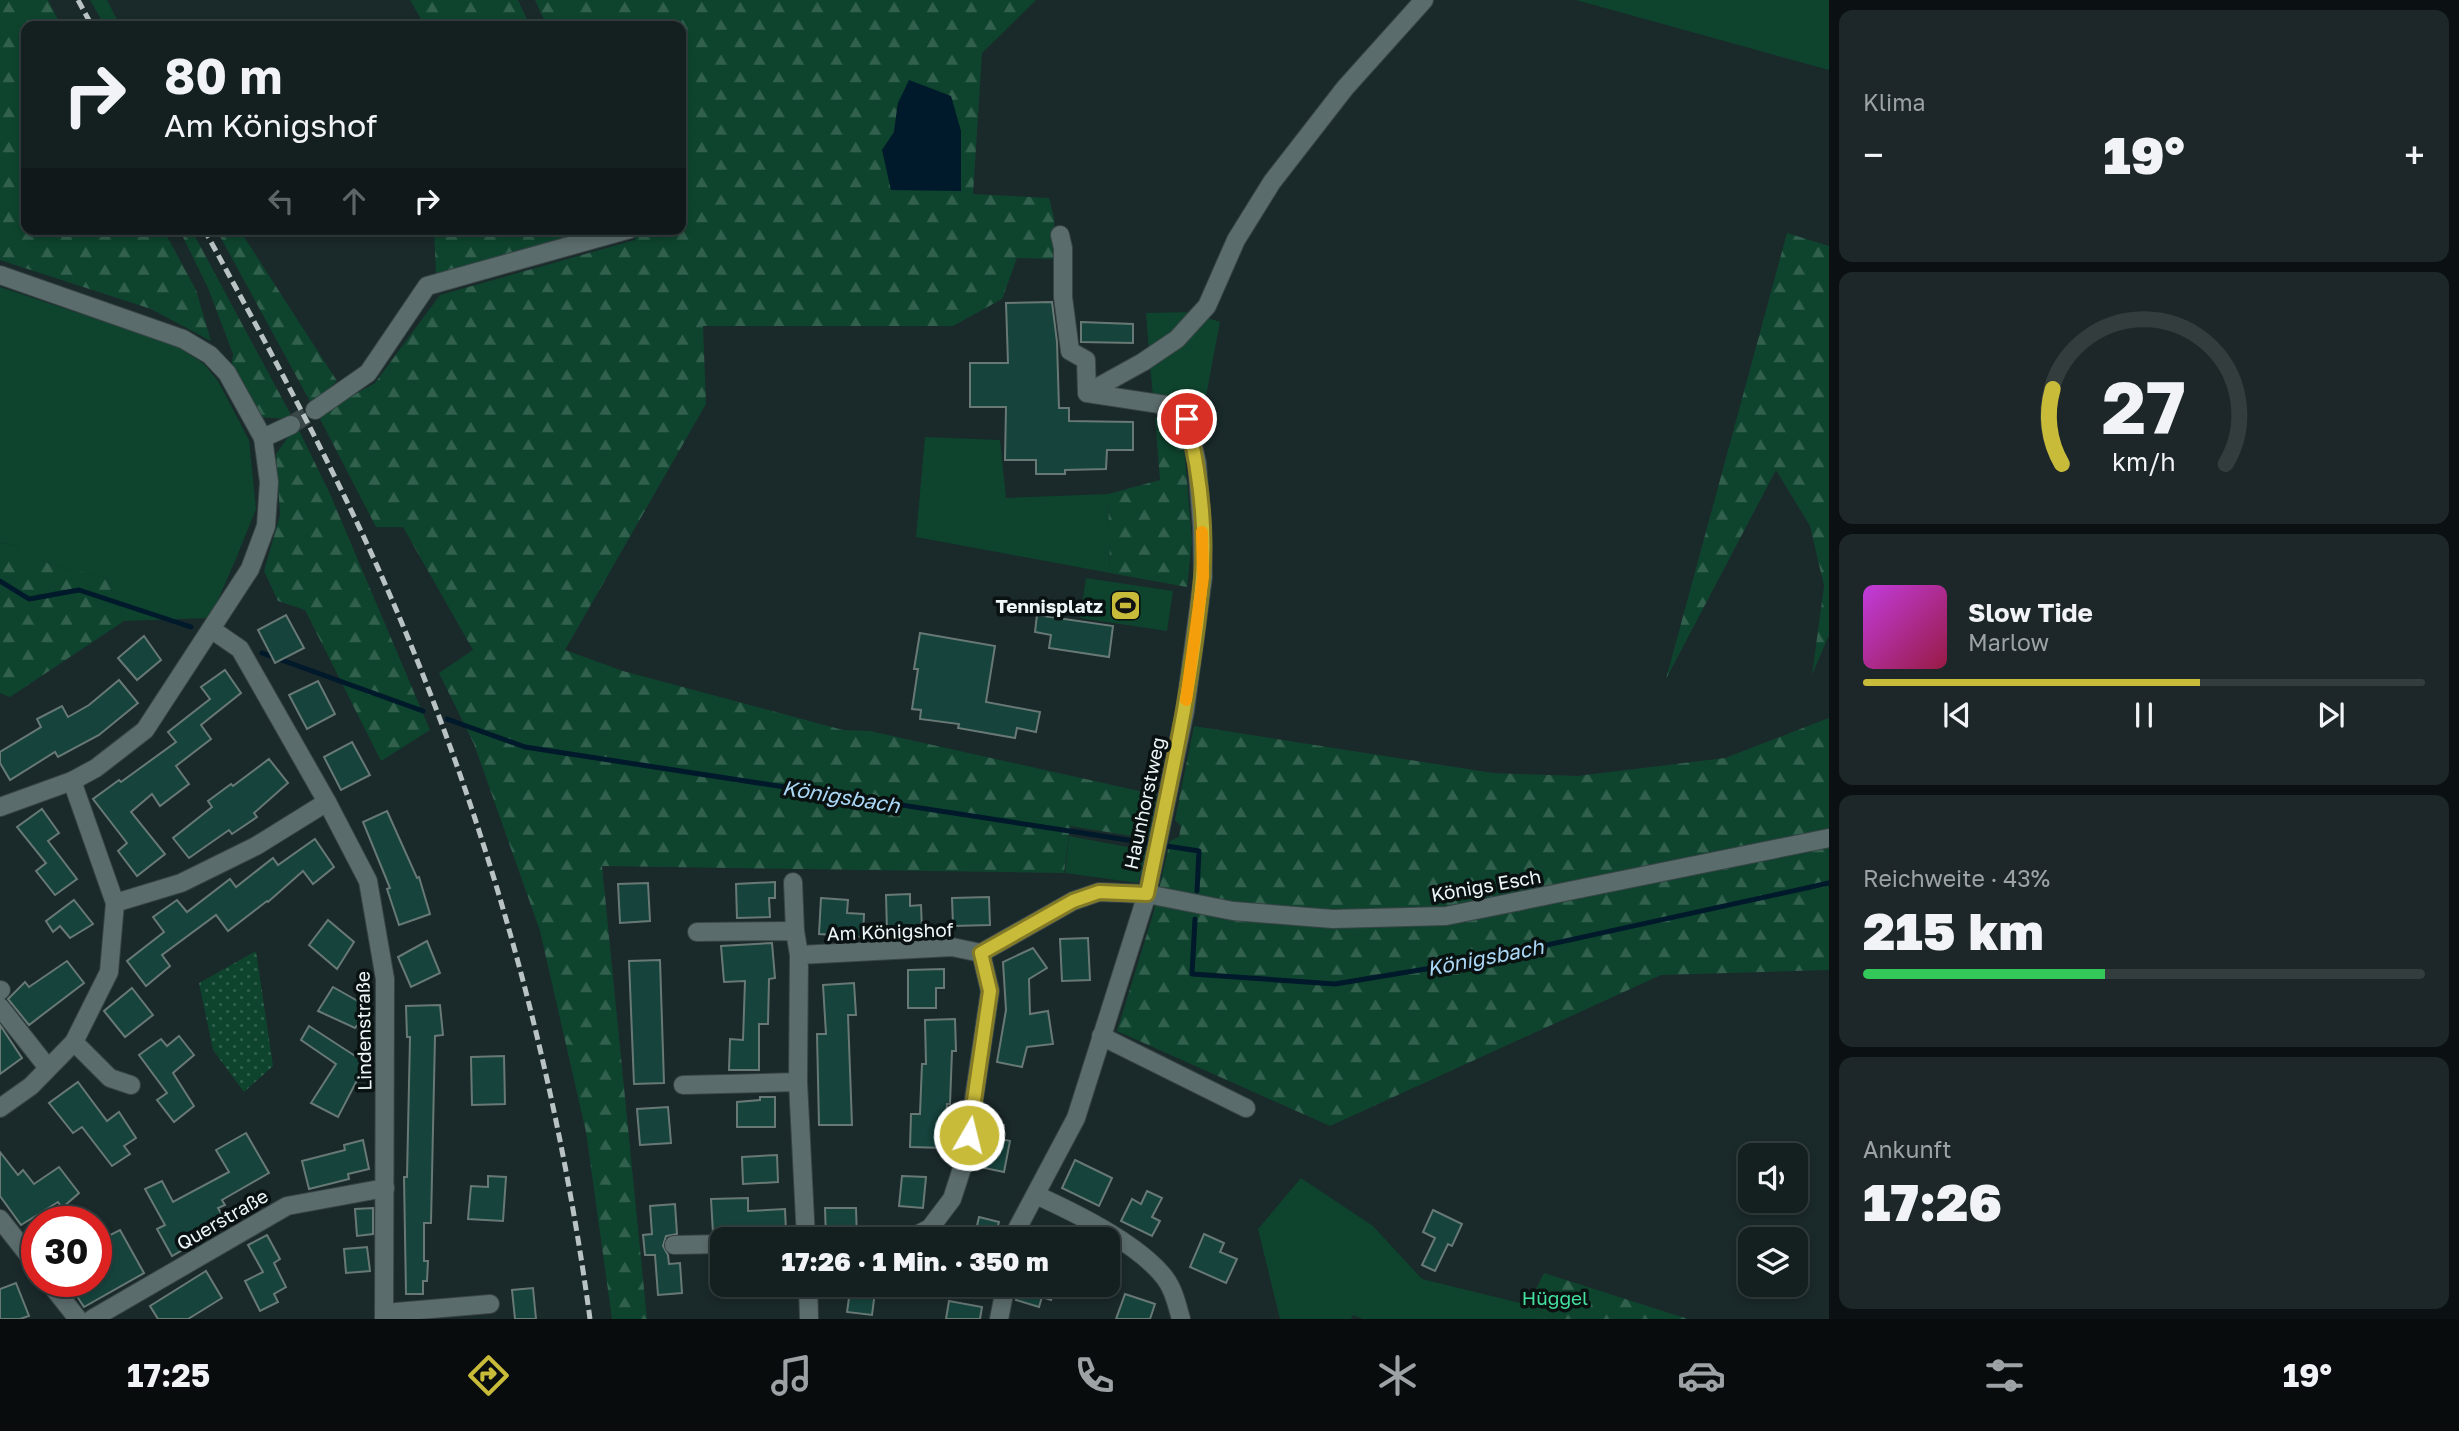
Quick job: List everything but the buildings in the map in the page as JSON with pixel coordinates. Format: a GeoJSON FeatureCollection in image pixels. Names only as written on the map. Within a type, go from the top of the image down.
{"type":"FeatureCollection","features":[{"type":"Feature","properties":{"kind":"street"},"geometry":{"type":"LineString","coordinates":[[1060,235],[1063,248],[1063,297],[1070,351],[1086,360],[1087,393],[1143,362],[1177,339],[1207,306],[1236,240],[1272,182],[1345,88],[1424,0]]}},
{"type":"Feature","properties":{"kind":"street"},"geometry":{"type":"LineString","coordinates":[[314,410],[368,373],[427,286],[609,235]]}},
{"type":"Feature","properties":{"kind":"street"},"geometry":{"type":"LineString","coordinates":[[0,275],[183,339],[210,355],[227,373],[263,438],[269,482],[266,526],[250,569],[145,730],[96,768],[72,781],[0,807]]}},
{"type":"Feature","properties":{"kind":"street","name":"Haunhorstweg"},"geometry":{"type":"LineString","coordinates":[[1018,1227],[1076,1118],[1147,894],[1185,710],[1203,577],[1197,463],[1187,419],[1166,405],[1087,393]]}},
{"type":"Feature","properties":{"kind":"street"},"geometry":{"type":"LineString","coordinates":[[263,438],[290,425]]}},
{"type":"Feature","properties":{"kind":"street","name":"Lindenstraße"},"geometry":{"type":"LineString","coordinates":[[211,629],[240,649],[327,802],[368,881],[385,979],[384,1316],[490,1304]]}},
{"type":"Feature","properties":{"kind":"street"},"geometry":{"type":"LineString","coordinates":[[0,1108],[31,1086],[74,1042],[109,972],[115,903],[72,781]]}},
{"type":"Feature","properties":{"kind":"street"},"geometry":{"type":"LineString","coordinates":[[115,903],[181,883],[256,846],[327,802]]}},
{"type":"Feature","properties":{"kind":"street","name":"Königs Esch"},"geometry":{"type":"LineString","coordinates":[[1147,894],[1233,911],[1333,919],[1446,916],[1829,838]]}},
{"type":"Feature","properties":{"kind":"street"},"geometry":{"type":"LineString","coordinates":[[793,882],[799,955],[798,1082],[805,1227]]}},
{"type":"Feature","properties":{"kind":"street"},"geometry":{"type":"LineString","coordinates":[[931,1227],[953,1199],[965,1159],[990,991],[981,953],[1073,901],[1099,892],[1147,894]]}},
{"type":"Feature","properties":{"kind":"street"},"geometry":{"type":"LineString","coordinates":[[697,932],[795,931]]}},
{"type":"Feature","properties":{"kind":"street","name":"Am Königshof"},"geometry":{"type":"LineString","coordinates":[[799,955],[952,947],[981,953]]}},
{"type":"Feature","properties":{"kind":"street"},"geometry":{"type":"LineString","coordinates":[[0,1007],[48,1068]]}},
{"type":"Feature","properties":{"kind":"street"},"geometry":{"type":"LineString","coordinates":[[1101,1036],[1246,1108]]}},
{"type":"Feature","properties":{"kind":"street"},"geometry":{"type":"LineString","coordinates":[[74,1042],[110,1078],[131,1086]]}},
{"type":"Feature","properties":{"kind":"street"},"geometry":{"type":"LineString","coordinates":[[683,1085],[798,1082]]}},
{"type":"Feature","properties":{"kind":"street","name":"Querstraße"},"geometry":{"type":"LineString","coordinates":[[92,1319],[287,1206],[385,1188]]}},
{"type":"Feature","properties":{"kind":"street"},"geometry":{"type":"LineString","coordinates":[[1037,1195],[1083,1216],[1148,1261],[1166,1279],[1175,1296],[1181,1319]]}},
{"type":"Feature","properties":{"kind":"street"},"geometry":{"type":"LineString","coordinates":[[0,1219],[21,1246]]}},
{"type":"Feature","properties":{"kind":"street"},"geometry":{"type":"LineString","coordinates":[[674,1245],[710,1244]]}},
{"type":"Feature","properties":{"kind":"street"},"geometry":{"type":"LineString","coordinates":[[61,1297],[78,1319]]}},
{"type":"Feature","properties":{"kind":"street"},"geometry":{"type":"LineString","coordinates":[[808,1297],[809,1319]]}},
{"type":"Feature","properties":{"kind":"street"},"geometry":{"type":"LineString","coordinates":[[999,1319],[1003,1297]]}},
{"type":"Feature","properties":{"kind":"green space"},"geometry":{"type":"Polygon","coordinates":[[[0,0],[48,0],[58,21],[21,21],[21,235],[166,235],[196,290],[211,341],[151,309],[0,260],[0,0]]]}},
{"type":"Feature","properties":{"kind":"green space"},"geometry":{"type":"Polygon","coordinates":[[[90,0],[107,0],[118,21],[102,21],[90,0]]]}},
{"type":"Feature","properties":{"kind":"green space"},"geometry":{"type":"Polygon","coordinates":[[[410,0],[518,0],[528,21],[422,21],[410,0]]]}},
{"type":"Feature","properties":{"kind":"green space"},"geometry":{"type":"Polygon","coordinates":[[[535,0],[1036,0],[982,53],[973,194],[1049,198],[1054,218],[1056,259],[1017,258],[1002,299],[953,326],[703,326],[706,404],[565,650],[623,671],[843,730],[870,731],[1157,795],[1150,839],[1070,826],[1064,873],[602,866],[647,1319],[612,1319],[586,1132],[540,931],[474,744],[439,673],[473,650],[403,527],[376,527],[318,415],[375,383],[440,295],[635,240],[634,235],[686,235],[686,21],[545,21],[535,0]],[[898,103],[894,132],[960,148],[961,131],[898,103]]]}},
{"type":"Feature","properties":{"kind":"green space"},"geometry":{"type":"Polygon","coordinates":[[[1576,0],[1829,0],[1829,70],[1576,0]]]}},
{"type":"Feature","properties":{"kind":"green space"},"geometry":{"type":"Polygon","coordinates":[[[1787,233],[1829,246],[1829,635],[1812,675],[1824,586],[1810,526],[1776,470],[1666,679],[1787,233]]]}},
{"type":"Feature","properties":{"kind":"green space"},"geometry":{"type":"Polygon","coordinates":[[[182,235],[194,235],[298,428],[330,494],[430,730],[381,761],[305,610],[278,601],[264,571],[280,515],[276,454],[293,430],[287,419],[259,417],[231,370],[233,354],[208,288],[182,235]]]}},
{"type":"Feature","properties":{"kind":"green space"},"geometry":{"type":"Polygon","coordinates":[[[219,235],[243,235],[337,381],[312,405],[219,235]]]}},
{"type":"Feature","properties":{"kind":"green space"},"geometry":{"type":"Polygon","coordinates":[[[434,235],[574,235],[436,275],[434,235]]]}},
{"type":"Feature","properties":{"kind":"green space"},"geometry":{"type":"Polygon","coordinates":[[[0,287],[177,346],[204,364],[218,381],[249,440],[256,509],[210,618],[124,621],[106,578],[49,564],[40,558],[28,562],[18,554],[19,545],[0,543],[0,287]]]}},
{"type":"Feature","properties":{"kind":"green space"},"geometry":{"type":"Polygon","coordinates":[[[1192,312],[1172,337],[1149,352],[1146,313],[1192,312]]]}},
{"type":"Feature","properties":{"kind":"green space"},"geometry":{"type":"Polygon","coordinates":[[[1208,318],[1220,322],[1199,433],[1184,408],[1153,396],[1150,364],[1208,318]]]}},
{"type":"Feature","properties":{"kind":"green space"},"geometry":{"type":"Polygon","coordinates":[[[1155,417],[1183,434],[1192,541],[1187,587],[1110,573],[1108,494],[1160,480],[1155,417]]]}},
{"type":"Feature","properties":{"kind":"green space"},"geometry":{"type":"Polygon","coordinates":[[[925,437],[1000,440],[1006,498],[1108,494],[1110,573],[916,537],[925,437]]]}},
{"type":"Feature","properties":{"kind":"green space"},"geometry":{"type":"Polygon","coordinates":[[[0,543],[19,545],[18,554],[28,562],[40,558],[49,564],[106,578],[124,621],[10,697],[0,693],[0,543]]]}},
{"type":"Feature","properties":{"kind":"green space","name":"Tennisplatz"},"geometry":{"type":"Polygon","coordinates":[[[1086,578],[1173,591],[1167,631],[1080,618],[1086,578]]]}},
{"type":"Feature","properties":{"kind":"green space"},"geometry":{"type":"Polygon","coordinates":[[[1829,718],[1829,970],[1661,975],[1330,1126],[1117,1031],[1154,911],[1170,841],[1179,837],[1181,826],[1175,820],[1194,726],[1493,773],[1577,776],[1725,758],[1829,718]]]}},
{"type":"Feature","properties":{"kind":"green space"},"geometry":{"type":"Polygon","coordinates":[[[1069,836],[1149,851],[1138,883],[1065,873],[1069,836]]]}},
{"type":"Feature","properties":{"kind":"green space"},"geometry":{"type":"Polygon","coordinates":[[[256,951],[273,1066],[244,1092],[213,1050],[199,983],[256,951]]]}},
{"type":"Feature","properties":{"kind":"green space"},"geometry":{"type":"Polygon","coordinates":[[[1301,1178],[1373,1226],[1422,1279],[1528,1305],[1554,1319],[1363,1319],[1353,1315],[1351,1319],[1280,1319],[1258,1229],[1301,1178]]]}},
{"type":"Feature","properties":{"kind":"green space","name":"Hüggel"},"geometry":{"type":"Polygon","coordinates":[[[1544,1273],[1688,1319],[1554,1319],[1528,1305],[1544,1273]]]}},
{"type":"Feature","properties":{"kind":"water"},"geometry":{"type":"Polygon","coordinates":[[[909,80],[951,96],[961,131],[961,191],[891,190],[882,150],[894,132],[898,103],[909,80]]]}},
{"type":"Feature","properties":{"kind":"waterway","name":"Königsbach"},"geometry":{"type":"LineString","coordinates":[[0,581],[29,599],[79,590],[191,627]]}},
{"type":"Feature","properties":{"kind":"waterway","name":"Königsbach"},"geometry":{"type":"LineString","coordinates":[[262,653],[423,711]]}},
{"type":"Feature","properties":{"kind":"waterway","name":"Königsbach"},"geometry":{"type":"LineString","coordinates":[[447,719],[525,747],[1199,851],[1197,891]]}},
{"type":"Feature","properties":{"kind":"waterway","name":"Königsbach"},"geometry":{"type":"LineString","coordinates":[[1195,919],[1192,974],[1335,984],[1474,961],[1829,883]]}},
{"type":"Feature","properties":{"kind":"tunnel"},"geometry":{"type":"LineString","coordinates":[[291,425],[315,410]]}},
{"type":"Feature","properties":{"kind":"railway"},"geometry":{"type":"LineString","coordinates":[[78,0],[89,21]]}},
{"type":"Feature","properties":{"kind":"railway"},"geometry":{"type":"LineString","coordinates":[[207,235],[289,386],[349,506],[408,638],[445,732],[508,924],[533,1022],[556,1120],[590,1319]]}},
{"type":"Feature","properties":{"kind":"slow traffic"},"geometry":{"type":"LineString","coordinates":[[1186,700],[1203,577],[1202,532]]}},
{"type":"Feature","properties":{"kind":"place","name":"Tennisplatz"},"geometry":{"type":"Point","coordinates":[1126,605]}},
{"type":"Feature","properties":{"kind":"route"},"geometry":{"type":"LineString","coordinates":[[969,1135],[990,991],[981,953],[1073,901],[1099,892],[1147,894],[1185,710],[1203,577],[1197,463],[1187,419]]}}]}
